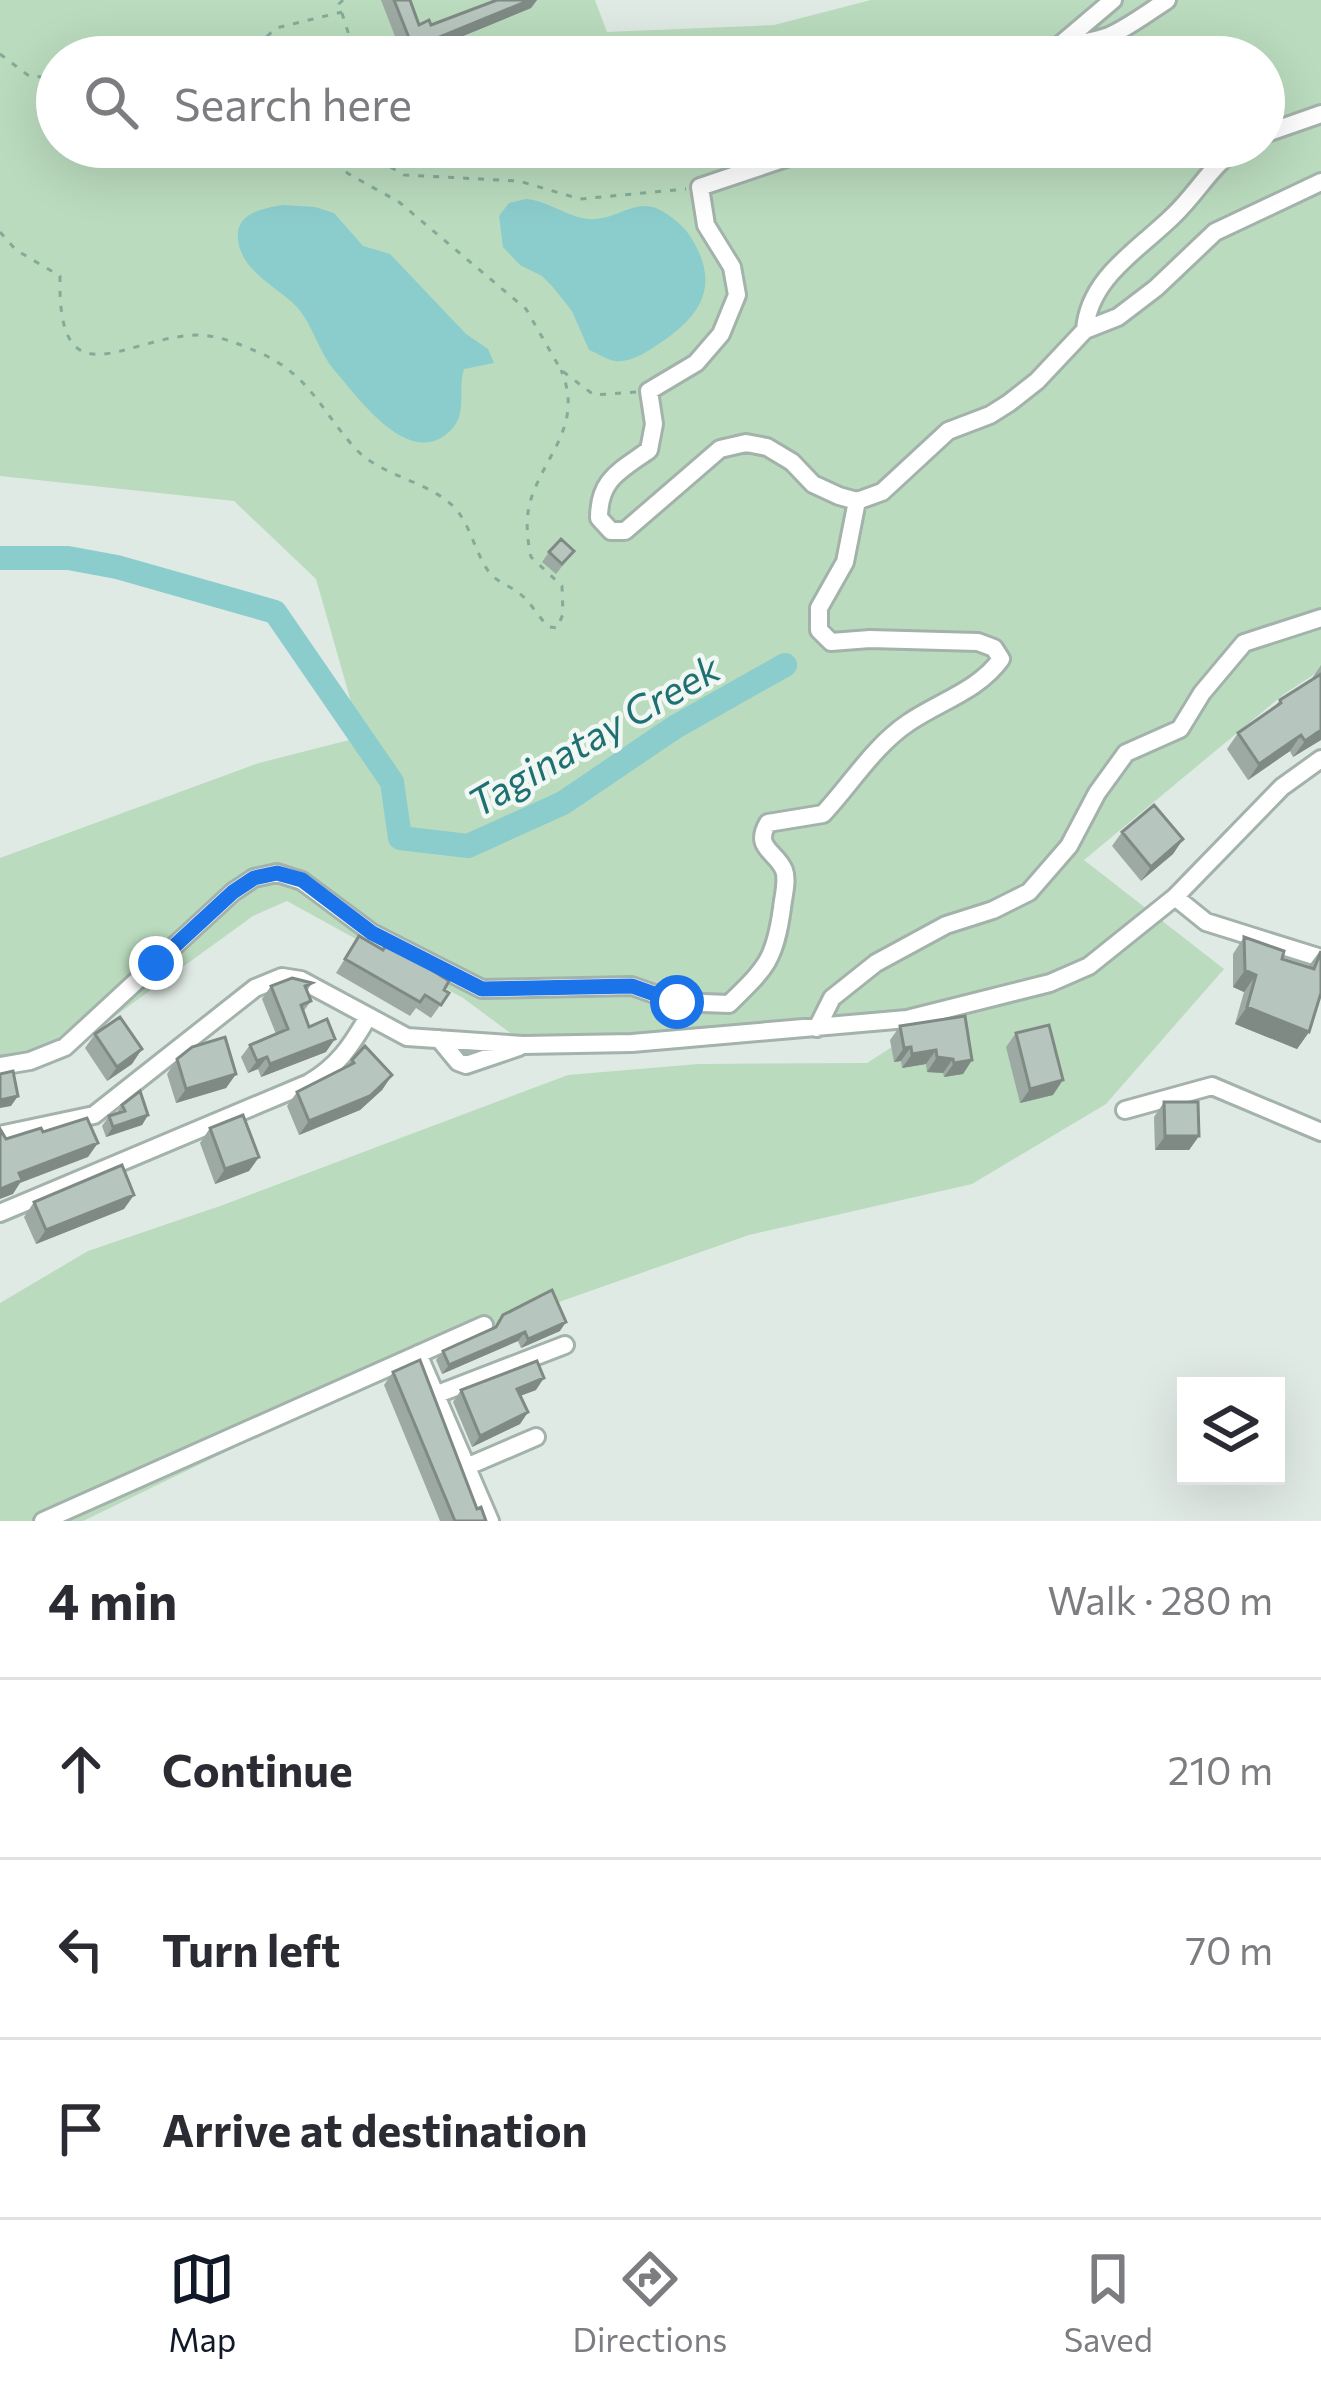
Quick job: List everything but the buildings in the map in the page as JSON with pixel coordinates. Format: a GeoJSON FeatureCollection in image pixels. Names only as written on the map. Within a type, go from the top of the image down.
{"type":"FeatureCollection","features":[{"type":"Feature","properties":{"kind":"street"},"geometry":{"type":"LineString","coordinates":[[1070,36],[1113,0]]}},
{"type":"Feature","properties":{"kind":"street"},"geometry":{"type":"LineString","coordinates":[[1109,36],[1167,0]]}},
{"type":"Feature","properties":{"kind":"street"},"geometry":{"type":"LineString","coordinates":[[1285,127],[1321,114]]}},
{"type":"Feature","properties":{"kind":"street"},"geometry":{"type":"LineString","coordinates":[[755,168],[700,187],[706,225],[732,267],[737,295],[721,334],[696,363],[649,392],[654,424],[650,450],[615,474],[599,494],[599,518],[611,531],[625,531],[720,449],[746,443],[767,447],[793,462],[813,484],[857,501],[892,485],[948,431],[990,416],[1009,403],[1085,330],[1118,317],[1215,232],[1321,182]]}},
{"type":"Feature","properties":{"kind":"street"},"geometry":{"type":"LineString","coordinates":[[1085,330],[1086,316],[1112,269],[1176,214],[1213,168]]}},
{"type":"Feature","properties":{"kind":"street"},"geometry":{"type":"LineString","coordinates":[[0,1066],[30,1061],[64,1047],[233,892],[254,878],[277,873],[302,880],[372,933],[482,989],[632,986],[677,1002],[729,1004],[760,974],[777,948],[785,880],[783,866],[763,844],[762,833],[769,823],[824,814],[880,746],[908,723],[987,679],[1001,659],[994,647],[978,642],[870,639],[831,643],[819,630],[819,608],[845,562],[857,501]]}},
{"type":"Feature","properties":{"kind":"street"},"geometry":{"type":"LineString","coordinates":[[817,1028],[832,998],[876,963],[946,925],[1029,892],[1069,846],[1097,793],[1126,753],[1180,730],[1202,693],[1244,644],[1321,618]]}},
{"type":"Feature","properties":{"kind":"street"},"geometry":{"type":"LineString","coordinates":[[0,1136],[94,1115],[267,980],[292,976],[407,1037],[523,1045],[632,1043],[907,1018],[1051,983],[1089,966],[1175,897],[1282,787],[1321,759]]}},
{"type":"Feature","properties":{"kind":"street"},"geometry":{"type":"LineString","coordinates":[[1175,897],[1206,922],[1321,958]]}},
{"type":"Feature","properties":{"kind":"street"},"geometry":{"type":"LineString","coordinates":[[0,1213],[309,1083],[345,1056],[368,1017]]}},
{"type":"Feature","properties":{"kind":"street"},"geometry":{"type":"LineString","coordinates":[[1126,1110],[1212,1086],[1321,1132]]}},
{"type":"Feature","properties":{"kind":"street"},"geometry":{"type":"LineString","coordinates":[[43,1521],[484,1324]]}},
{"type":"Feature","properties":{"kind":"street"},"geometry":{"type":"LineString","coordinates":[[435,1395],[565,1345]]}},
{"type":"Feature","properties":{"kind":"street"},"geometry":{"type":"LineString","coordinates":[[418,1354],[490,1521]]}},
{"type":"Feature","properties":{"kind":"street"},"geometry":{"type":"LineString","coordinates":[[466,1467],[536,1437]]}},
{"type":"Feature","properties":{"kind":"path"},"geometry":{"type":"LineString","coordinates":[[343,0],[339,4],[349,36]]}},
{"type":"Feature","properties":{"kind":"path"},"geometry":{"type":"LineString","coordinates":[[267,36],[276,28],[342,12]]}},
{"type":"Feature","properties":{"kind":"path"},"geometry":{"type":"LineString","coordinates":[[0,54],[36,76]]}},
{"type":"Feature","properties":{"kind":"path"},"geometry":{"type":"LineString","coordinates":[[0,232],[16,250],[60,276],[64,324],[73,343],[88,356],[210,336],[262,354],[291,371],[315,392],[355,449],[454,507],[493,577],[521,595],[549,627],[556,628],[563,614],[562,586],[531,557],[527,513],[566,429],[567,383],[526,309],[399,202],[346,168]]}},
{"type":"Feature","properties":{"kind":"path"},"geometry":{"type":"LineString","coordinates":[[392,168],[404,175],[519,182],[580,199],[700,187]]}},
{"type":"Feature","properties":{"kind":"path"},"geometry":{"type":"LineString","coordinates":[[561,370],[594,394],[649,392]]}},
{"type":"Feature","properties":{"kind":"green space"},"geometry":{"type":"Polygon","coordinates":[[[0,0],[595,0],[607,32],[774,25],[871,0],[1321,0],[1321,670],[1284,694],[1084,860],[1224,969],[1106,1104],[972,1184],[749,1235],[471,1333],[83,1521],[0,1521],[0,1303],[88,1251],[568,1075],[698,1064],[867,1063],[953,1008],[795,1028],[563,1039],[513,1035],[463,998],[287,901],[253,916],[53,1061],[0,1074],[0,858],[259,763],[361,737],[316,579],[234,501],[0,476],[0,0]]]}},
{"type":"Feature","properties":{"kind":"water"},"geometry":{"type":"Polygon","coordinates":[[[526,199],[587,219],[642,206],[668,215],[682,226],[701,256],[705,286],[695,312],[672,334],[632,359],[612,360],[589,350],[572,311],[552,286],[503,247],[499,216],[509,203],[526,199]]]}},
{"type":"Feature","properties":{"kind":"water"},"geometry":{"type":"Polygon","coordinates":[[[283,205],[334,213],[363,246],[390,254],[466,334],[488,349],[494,363],[464,369],[461,409],[451,430],[435,441],[419,442],[386,426],[329,364],[297,307],[246,261],[238,239],[241,223],[252,213],[283,205]]]}},
{"type":"Feature","properties":{"kind":"waterway","name":"Taginatay Creek"},"geometry":{"type":"LineString","coordinates":[[0,558],[68,558],[117,567],[275,612],[392,782],[400,838],[468,846],[563,803],[675,727],[785,665]]}},
{"type":"Feature","properties":{"kind":"route"},"geometry":{"type":"LineString","coordinates":[[156,963],[233,892],[254,878],[277,873],[302,880],[372,933],[482,989],[632,986],[677,1002]]}}]}
